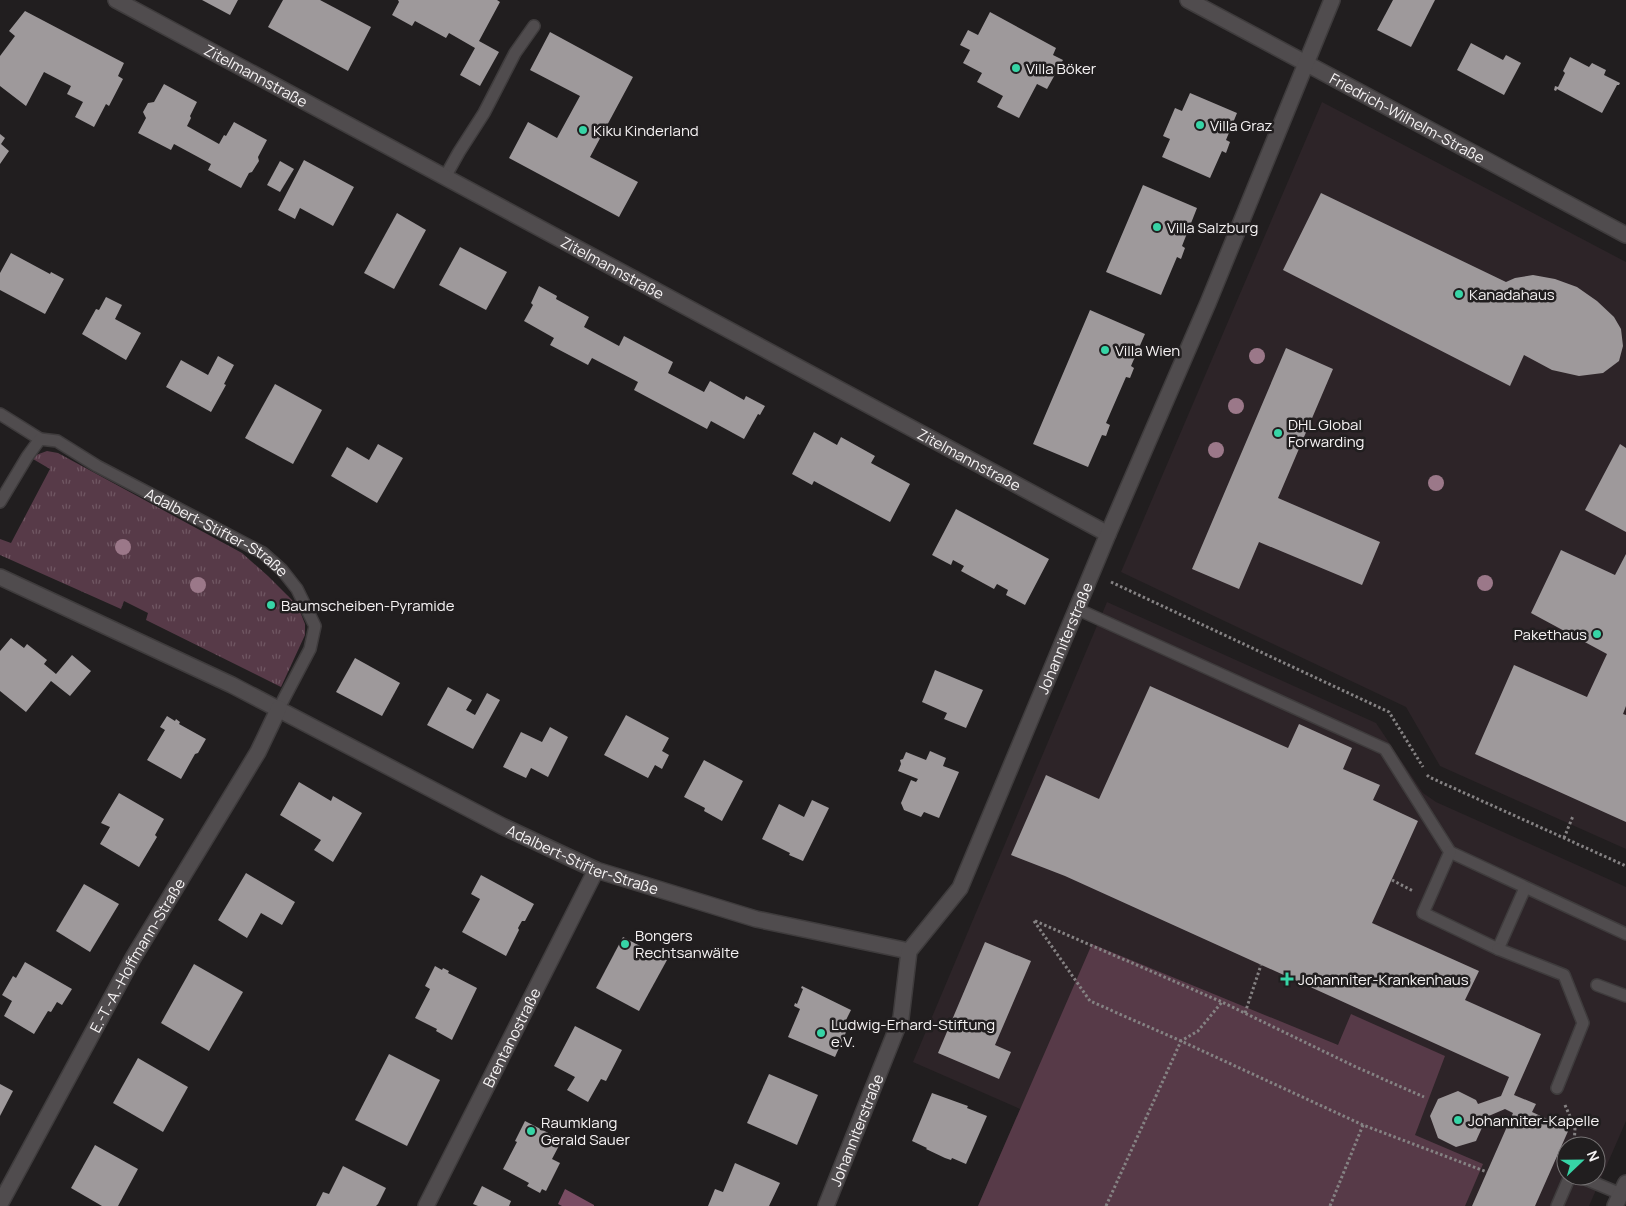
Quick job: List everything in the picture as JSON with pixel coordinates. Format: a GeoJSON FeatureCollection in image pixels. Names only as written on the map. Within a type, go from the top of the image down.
{"type":"FeatureCollection","features":[{"type":"Feature","properties":{"kind":"street","name":"Zitelmannstraße"},"geometry":{"type":"LineString","coordinates":[[116,0],[1108,534]]}},
{"type":"Feature","properties":{"kind":"street","name":"Friedrich-Wilhelm-Straße"},"geometry":{"type":"LineString","coordinates":[[1188,0],[1626,234]]}},
{"type":"Feature","properties":{"kind":"street","name":"Johanniterstraße"},"geometry":{"type":"LineString","coordinates":[[826,1206],[901,1018],[909,951],[960,888],[1108,534],[1208,303],[1332,0]]}},
{"type":"Feature","properties":{"kind":"street","name":"Adalbert-Stifter-Straße"},"geometry":{"type":"LineString","coordinates":[[0,577],[279,708],[502,826],[596,870],[756,919],[909,951]]}},
{"type":"Feature","properties":{"kind":"street","name":"E.-T.-A.-Hoffmann-Straße"},"geometry":{"type":"LineString","coordinates":[[0,1204],[133,958],[258,752],[279,708]]}},
{"type":"Feature","properties":{"kind":"street","name":"Brentanostraße"},"geometry":{"type":"LineString","coordinates":[[426,1206],[596,870]]}},
{"type":"Feature","properties":{"kind":"lane"},"geometry":{"type":"LineString","coordinates":[[445,177],[484,112],[516,53],[534,26]]}},
{"type":"Feature","properties":{"kind":"lane","name":"Adalbert-Stifter-Straße"},"geometry":{"type":"LineString","coordinates":[[0,414],[40,439],[57,441],[97,466],[263,553],[282,570],[298,589],[315,626],[310,649],[279,708]]}},
{"type":"Feature","properties":{"kind":"lane"},"geometry":{"type":"LineString","coordinates":[[0,502],[40,439]]}},
{"type":"Feature","properties":{"kind":"lane"},"geometry":{"type":"LineString","coordinates":[[1077,609],[1385,749],[1450,852],[1626,934]]}},
{"type":"Feature","properties":{"kind":"lane"},"geometry":{"type":"LineString","coordinates":[[1450,852],[1423,913],[1498,949],[1564,976],[1583,1023],[1558,1088]]}},
{"type":"Feature","properties":{"kind":"lane"},"geometry":{"type":"LineString","coordinates":[[1498,949],[1525,888]]}},
{"type":"Feature","properties":{"kind":"lane"},"geometry":{"type":"LineString","coordinates":[[1597,985],[1626,996]]}},
{"type":"Feature","properties":{"kind":"lane"},"geometry":{"type":"LineString","coordinates":[[1557,1206],[1566,1186]]}},
{"type":"Feature","properties":{"kind":"lane"},"geometry":{"type":"LineString","coordinates":[[1602,1186],[1621,1194]]}},
{"type":"Feature","properties":{"kind":"path"},"geometry":{"type":"LineString","coordinates":[[1564,838],[1574,816]]}},
{"type":"Feature","properties":{"kind":"path"},"geometry":{"type":"LineString","coordinates":[[1424,1097],[1356,1067],[1222,1002],[1034,921],[1090,1001],[1182,1041],[1363,1125],[1487,1172]]}},
{"type":"Feature","properties":{"kind":"path"},"geometry":{"type":"LineString","coordinates":[[1245,1014],[1261,965]]}},
{"type":"Feature","properties":{"kind":"path"},"geometry":{"type":"LineString","coordinates":[[1106,1206],[1182,1041],[1198,1031],[1222,1002]]}},
{"type":"Feature","properties":{"kind":"path"},"geometry":{"type":"LineString","coordinates":[[1558,1088],[1575,1128],[1575,1136]]}},
{"type":"Feature","properties":{"kind":"path"},"geometry":{"type":"LineString","coordinates":[[1330,1206],[1363,1125]]}},
{"type":"Feature","properties":{"kind":"shaded area"},"geometry":{"type":"Polygon","coordinates":[[[1322,102],[1626,262],[1626,849],[1440,766],[1406,707],[1121,572],[1322,102]]]}},
{"type":"Feature","properties":{"kind":"shaded area","name":"Johanniter-Krankenhaus"},"geometry":{"type":"Polygon","coordinates":[[[1107,602],[1376,723],[1423,793],[1436,802],[1626,887],[1626,1121],[1606,1167],[1606,1136],[1556,1136],[1556,1186],[1598,1186],[1589,1206],[978,1206],[1020,1109],[913,1062],[1107,602]]]}},
{"type":"Feature","properties":{"kind":"shaded area"},"geometry":{"type":"Polygon","coordinates":[[[565,1189],[594,1206],[562,1206],[558,1204],[565,1189]]]}},
{"type":"Feature","properties":{"kind":"green space"},"geometry":{"type":"Polygon","coordinates":[[[47,451],[58,453],[242,553],[292,600],[305,624],[305,635],[281,687],[146,620],[148,613],[124,601],[121,609],[0,555],[0,539],[11,543],[50,469],[33,459],[36,455],[47,451]]]}},
{"type":"Feature","properties":{"kind":"green space"},"geometry":{"type":"Polygon","coordinates":[[[1092,944],[1338,1045],[1351,1014],[1445,1056],[1415,1135],[1483,1164],[1465,1206],[978,1206],[1092,944]]]}},
{"type":"Feature","properties":{"kind":"building"},"geometry":{"type":"Polygon","coordinates":[[[202,0],[238,0],[230,15],[202,0]]]}},
{"type":"Feature","properties":{"kind":"building"},"geometry":{"type":"Polygon","coordinates":[[[283,0],[320,0],[371,27],[348,71],[268,27],[283,0]]]}},
{"type":"Feature","properties":{"kind":"building"},"geometry":{"type":"Polygon","coordinates":[[[398,0],[497,0],[500,2],[479,41],[499,52],[480,86],[460,75],[475,48],[449,33],[446,38],[415,21],[412,26],[392,15],[399,2],[398,0]]]}},
{"type":"Feature","properties":{"kind":"building"},"geometry":{"type":"Polygon","coordinates":[[[1393,0],[1435,0],[1411,47],[1377,30],[1393,0]]]}},
{"type":"Feature","properties":{"kind":"building"},"geometry":{"type":"Polygon","coordinates":[[[25,11],[124,63],[118,76],[123,79],[109,106],[106,104],[94,127],[75,117],[83,102],[67,94],[71,86],[44,72],[26,106],[0,86],[0,56],[15,36],[9,31],[25,11]]]}},
{"type":"Feature","properties":{"kind":"building","name":"Villa Böker"},"geometry":{"type":"Polygon","coordinates":[[[990,12],[1056,48],[1053,55],[1063,60],[1047,89],[1037,84],[1019,118],[997,107],[1003,96],[977,82],[982,73],[963,63],[970,50],[960,45],[968,30],[978,35],[990,12]]]}},
{"type":"Feature","properties":{"kind":"building","name":"Kiku Kinderland"},"geometry":{"type":"Polygon","coordinates":[[[550,32],[633,77],[590,157],[638,182],[619,217],[509,158],[528,122],[557,138],[580,96],[530,70],[550,32]]]}},
{"type":"Feature","properties":{"kind":"building"},"geometry":{"type":"Polygon","coordinates":[[[1471,43],[1503,60],[1506,55],[1521,63],[1504,95],[1457,70],[1471,43]]]}},
{"type":"Feature","properties":{"kind":"building"},"geometry":{"type":"Polygon","coordinates":[[[1570,57],[1589,67],[1592,63],[1606,70],[1604,75],[1620,83],[1617,85],[1602,113],[1557,89],[1556,91],[1554,90],[1555,86],[1558,87],[1565,73],[1563,71],[1570,57]]]}},
{"type":"Feature","properties":{"kind":"building"},"geometry":{"type":"Polygon","coordinates":[[[164,84],[197,102],[187,126],[219,144],[234,122],[267,140],[258,157],[259,161],[252,172],[249,173],[241,188],[208,170],[211,164],[174,144],[171,150],[138,133],[146,118],[143,112],[148,103],[154,102],[164,84]]]}},
{"type":"Feature","properties":{"kind":"building","name":"Villa Graz"},"geometry":{"type":"Polygon","coordinates":[[[1190,93],[1237,113],[1226,140],[1230,142],[1226,153],[1222,151],[1210,178],[1162,157],[1170,139],[1163,136],[1175,108],[1182,111],[1190,93]]]}},
{"type":"Feature","properties":{"kind":"building"},"geometry":{"type":"Polygon","coordinates":[[[0,134],[5,138],[1,144],[9,151],[0,164],[0,134]]]}},
{"type":"Feature","properties":{"kind":"building"},"geometry":{"type":"Polygon","coordinates":[[[304,160],[354,187],[333,226],[300,208],[295,219],[278,210],[304,160]]]}},
{"type":"Feature","properties":{"kind":"building"},"geometry":{"type":"Polygon","coordinates":[[[280,161],[294,169],[280,192],[267,185],[280,161]]]}},
{"type":"Feature","properties":{"kind":"building","name":"Villa Salzburg"},"geometry":{"type":"Polygon","coordinates":[[[1143,185],[1197,208],[1182,246],[1185,248],[1181,259],[1177,257],[1161,295],[1106,272],[1143,185]]]}},
{"type":"Feature","properties":{"kind":"building","name":"Kanadahaus"},"geometry":{"type":"Polygon","coordinates":[[[1321,193],[1506,282],[1515,278],[1533,275],[1555,279],[1577,287],[1597,301],[1614,317],[1621,329],[1623,346],[1619,361],[1603,373],[1579,376],[1552,370],[1524,355],[1510,386],[1283,270],[1321,193]]]}},
{"type":"Feature","properties":{"kind":"building"},"geometry":{"type":"Polygon","coordinates":[[[397,213],[426,230],[394,289],[364,273],[397,213]]]}},
{"type":"Feature","properties":{"kind":"building"},"geometry":{"type":"Polygon","coordinates":[[[460,247],[507,272],[486,310],[439,285],[460,247]]]}},
{"type":"Feature","properties":{"kind":"building"},"geometry":{"type":"Polygon","coordinates":[[[11,253],[50,274],[51,272],[64,279],[45,314],[0,290],[0,273],[11,253]]]}},
{"type":"Feature","properties":{"kind":"building"},"geometry":{"type":"Polygon","coordinates":[[[539,286],[557,296],[556,299],[589,317],[584,327],[619,346],[624,336],[673,362],[668,373],[704,392],[710,381],[744,400],[746,396],[765,406],[760,415],[758,414],[744,439],[711,421],[707,429],[634,390],[638,382],[592,358],[588,365],[550,345],[554,338],[524,321],[533,305],[531,303],[539,286]]]}},
{"type":"Feature","properties":{"kind":"building"},"geometry":{"type":"Polygon","coordinates":[[[106,297],[122,305],[115,319],[141,333],[126,360],[82,334],[96,309],[99,310],[106,297]]]}},
{"type":"Feature","properties":{"kind":"building"},"geometry":{"type":"Polygon","coordinates":[[[1090,310],[1145,334],[1131,366],[1134,368],[1130,378],[1126,377],[1106,423],[1110,425],[1106,436],[1102,435],[1088,467],[1033,444],[1090,310]]]}},
{"type":"Feature","properties":{"kind":"building","name":"DHL Global Forwarding"},"geometry":{"type":"Polygon","coordinates":[[[1286,348],[1333,369],[1278,498],[1380,542],[1362,585],[1259,542],[1239,589],[1192,569],[1286,348]]]}},
{"type":"Feature","properties":{"kind":"building"},"geometry":{"type":"Polygon","coordinates":[[[218,356],[234,365],[224,384],[226,385],[211,412],[166,387],[181,360],[208,375],[218,356]]]}},
{"type":"Feature","properties":{"kind":"building"},"geometry":{"type":"Polygon","coordinates":[[[275,384],[322,410],[293,464],[245,438],[275,384]]]}},
{"type":"Feature","properties":{"kind":"building"},"geometry":{"type":"Polygon","coordinates":[[[814,432],[837,445],[841,437],[875,456],[871,463],[910,484],[890,522],[814,481],[812,485],[792,474],[814,432]]]}},
{"type":"Feature","properties":{"kind":"building"},"geometry":{"type":"Polygon","coordinates":[[[378,444],[403,458],[377,503],[331,476],[347,447],[369,460],[378,444]]]}},
{"type":"Feature","properties":{"kind":"building"},"geometry":{"type":"Polygon","coordinates":[[[1620,444],[1626,448],[1626,532],[1585,510],[1620,444]]]}},
{"type":"Feature","properties":{"kind":"building"},"geometry":{"type":"Polygon","coordinates":[[[956,509],[1049,559],[1025,605],[1006,595],[1008,590],[997,584],[994,589],[961,571],[964,566],[953,560],[951,565],[932,555],[956,509]]]}},
{"type":"Feature","properties":{"kind":"building","name":"Pakethaus"},"geometry":{"type":"Polygon","coordinates":[[[1561,550],[1615,575],[1626,554],[1626,706],[1623,714],[1626,715],[1626,822],[1475,754],[1514,665],[1587,697],[1607,654],[1531,613],[1561,550]]]}},
{"type":"Feature","properties":{"kind":"building"},"geometry":{"type":"Polygon","coordinates":[[[11,638],[24,648],[27,644],[47,660],[44,664],[56,674],[72,655],[91,671],[70,696],[51,681],[26,712],[0,691],[0,651],[11,638]]]}},
{"type":"Feature","properties":{"kind":"building"},"geometry":{"type":"Polygon","coordinates":[[[355,658],[400,683],[382,716],[336,692],[355,658]]]}},
{"type":"Feature","properties":{"kind":"building"},"geometry":{"type":"Polygon","coordinates":[[[935,670],[983,690],[966,728],[944,719],[947,713],[922,702],[935,670]]]}},
{"type":"Feature","properties":{"kind":"building"},"geometry":{"type":"Polygon","coordinates":[[[1150,686],[1288,748],[1299,724],[1352,748],[1343,769],[1380,785],[1373,800],[1418,821],[1372,923],[1479,971],[1465,1000],[1541,1034],[1514,1095],[1536,1104],[1532,1112],[1569,1129],[1566,1136],[1556,1136],[1556,1158],[1535,1206],[1472,1206],[1513,1113],[1505,1109],[1484,1118],[1485,1121],[1476,1141],[1456,1147],[1438,1138],[1430,1116],[1438,1099],[1458,1091],[1476,1100],[1478,1104],[1501,1096],[1509,1077],[1065,876],[1011,855],[1046,775],[1099,799],[1150,686]]]}},
{"type":"Feature","properties":{"kind":"building"},"geometry":{"type":"Polygon","coordinates":[[[448,687],[472,700],[466,710],[475,715],[487,693],[500,700],[473,749],[427,725],[448,687]]]}},
{"type":"Feature","properties":{"kind":"building"},"geometry":{"type":"Polygon","coordinates":[[[626,715],[669,738],[662,751],[669,755],[662,769],[655,765],[648,778],[604,755],[626,715]]]}},
{"type":"Feature","properties":{"kind":"building"},"geometry":{"type":"Polygon","coordinates":[[[167,716],[175,721],[176,719],[180,722],[179,724],[206,739],[181,779],[147,760],[165,730],[160,727],[167,716]]]}},
{"type":"Feature","properties":{"kind":"building"},"geometry":{"type":"Polygon","coordinates":[[[550,727],[568,737],[548,777],[531,768],[526,778],[503,767],[521,732],[542,742],[550,727]]]}},
{"type":"Feature","properties":{"kind":"building"},"geometry":{"type":"Polygon","coordinates":[[[930,751],[946,758],[943,766],[959,772],[939,818],[924,812],[921,817],[904,810],[901,803],[911,780],[916,782],[918,779],[898,771],[901,764],[900,760],[903,759],[906,752],[926,760],[930,751]]]}},
{"type":"Feature","properties":{"kind":"building"},"geometry":{"type":"Polygon","coordinates":[[[704,760],[743,781],[722,821],[704,811],[705,808],[684,797],[704,760]]]}},
{"type":"Feature","properties":{"kind":"building"},"geometry":{"type":"Polygon","coordinates":[[[299,782],[331,801],[333,796],[362,813],[333,862],[314,850],[321,840],[280,815],[299,782]]]}},
{"type":"Feature","properties":{"kind":"building"},"geometry":{"type":"Polygon","coordinates":[[[119,793],[164,819],[155,835],[157,837],[139,867],[100,844],[110,827],[101,823],[119,793]]]}},
{"type":"Feature","properties":{"kind":"building"},"geometry":{"type":"Polygon","coordinates":[[[812,800],[829,808],[803,861],[762,839],[779,804],[804,817],[812,800]]]}},
{"type":"Feature","properties":{"kind":"building"},"geometry":{"type":"Polygon","coordinates":[[[246,873],[295,902],[282,925],[261,913],[247,938],[218,920],[246,873]]]}},
{"type":"Feature","properties":{"kind":"building"},"geometry":{"type":"Polygon","coordinates":[[[481,875],[534,904],[525,921],[522,921],[518,928],[519,930],[506,956],[462,932],[480,899],[471,894],[481,875]]]}},
{"type":"Feature","properties":{"kind":"building"},"geometry":{"type":"Polygon","coordinates":[[[84,884],[119,904],[90,952],[56,931],[84,884]]]}},
{"type":"Feature","properties":{"kind":"building"},"geometry":{"type":"Polygon","coordinates":[[[623,937],[667,960],[639,1011],[596,988],[623,937]]]}},
{"type":"Feature","properties":{"kind":"building"},"geometry":{"type":"Polygon","coordinates":[[[985,942],[1031,961],[995,1045],[1011,1052],[999,1079],[938,1053],[985,942]]]}},
{"type":"Feature","properties":{"kind":"building"},"geometry":{"type":"Polygon","coordinates":[[[25,962],[72,989],[62,1005],[57,1002],[51,1012],[48,1011],[34,1034],[4,1016],[12,1001],[2,995],[13,976],[16,978],[25,962]]]}},
{"type":"Feature","properties":{"kind":"building"},"geometry":{"type":"Polygon","coordinates":[[[194,964],[243,992],[209,1051],[161,1023],[194,964]]]}},
{"type":"Feature","properties":{"kind":"building"},"geometry":{"type":"Polygon","coordinates":[[[435,966],[449,971],[448,973],[477,988],[452,1040],[436,1031],[437,1029],[415,1018],[430,989],[425,986],[435,966]]]}},
{"type":"Feature","properties":{"kind":"building"},"geometry":{"type":"Polygon","coordinates":[[[802,986],[851,1010],[843,1026],[851,1031],[847,1030],[835,1057],[788,1037],[800,1009],[794,1006],[795,1003],[797,1004],[803,989],[801,988],[802,986]]]}},
{"type":"Feature","properties":{"kind":"building"},"geometry":{"type":"Polygon","coordinates":[[[575,1026],[622,1050],[606,1081],[601,1079],[588,1102],[567,1090],[575,1077],[554,1066],[575,1026]]]}},
{"type":"Feature","properties":{"kind":"building"},"geometry":{"type":"Polygon","coordinates":[[[389,1054],[440,1080],[407,1146],[355,1120],[389,1054]]]}},
{"type":"Feature","properties":{"kind":"building"},"geometry":{"type":"Polygon","coordinates":[[[138,1058],[188,1087],[163,1132],[113,1103],[138,1058]]]}},
{"type":"Feature","properties":{"kind":"building"},"geometry":{"type":"Polygon","coordinates":[[[769,1074],[818,1095],[797,1145],[747,1123],[769,1074]]]}},
{"type":"Feature","properties":{"kind":"building"},"geometry":{"type":"Polygon","coordinates":[[[0,1084],[13,1091],[0,1116],[0,1084]]]}},
{"type":"Feature","properties":{"kind":"building"},"geometry":{"type":"Polygon","coordinates":[[[932,1093],[968,1106],[967,1108],[987,1116],[966,1164],[952,1158],[951,1160],[945,1158],[912,1141],[932,1093]]]}},
{"type":"Feature","properties":{"kind":"building"},"geometry":{"type":"Polygon","coordinates":[[[525,1121],[562,1140],[552,1159],[560,1163],[546,1191],[542,1189],[540,1193],[527,1186],[529,1183],[503,1169],[525,1121]]]}},
{"type":"Feature","properties":{"kind":"building"},"geometry":{"type":"Polygon","coordinates":[[[95,1145],[138,1169],[118,1206],[102,1206],[71,1188],[95,1145]]]}},
{"type":"Feature","properties":{"kind":"building"},"geometry":{"type":"Polygon","coordinates":[[[735,1163],[780,1183],[769,1206],[708,1206],[715,1189],[723,1192],[735,1163]]]}},
{"type":"Feature","properties":{"kind":"building"},"geometry":{"type":"Polygon","coordinates":[[[343,1166],[386,1188],[376,1206],[316,1206],[323,1192],[329,1194],[343,1166]]]}},
{"type":"Feature","properties":{"kind":"building"},"geometry":{"type":"Polygon","coordinates":[[[482,1186],[511,1201],[509,1206],[478,1206],[473,1204],[482,1186]]]}},
{"type":"Feature","properties":{"kind":"place","name":"Villa Böker"},"geometry":{"type":"Point","coordinates":[1016,68]}},
{"type":"Feature","properties":{"kind":"place","name":"Villa Graz"},"geometry":{"type":"Point","coordinates":[1200,125]}},
{"type":"Feature","properties":{"kind":"place","name":"Kiku Kinderland"},"geometry":{"type":"Point","coordinates":[583,130]}},
{"type":"Feature","properties":{"kind":"place","name":"Villa Salzburg"},"geometry":{"type":"Point","coordinates":[1157,227]}},
{"type":"Feature","properties":{"kind":"place","name":"Kanadahaus"},"geometry":{"type":"Point","coordinates":[1459,294]}},
{"type":"Feature","properties":{"kind":"place","name":"Villa Wien"},"geometry":{"type":"Point","coordinates":[1105,350]}},
{"type":"Feature","properties":{"kind":"place","name":"DHL Global Forwarding"},"geometry":{"type":"Point","coordinates":[1278,433]}},
{"type":"Feature","properties":{"kind":"place","name":"Baumscheiben-Pyramide"},"geometry":{"type":"Point","coordinates":[271,605]}},
{"type":"Feature","properties":{"kind":"place","name":"Pakethaus"},"geometry":{"type":"Point","coordinates":[1597,634]}},
{"type":"Feature","properties":{"kind":"place","name":"Bongers Rechtsanwälte"},"geometry":{"type":"Point","coordinates":[625,944]}},
{"type":"Feature","properties":{"kind":"place","name":"Johanniter-Krankenhaus"},"geometry":{"type":"Point","coordinates":[1287,979]}},
{"type":"Feature","properties":{"kind":"place","name":"Ludwig-Erhard-Stiftung e.V."},"geometry":{"type":"Point","coordinates":[821,1033]}},
{"type":"Feature","properties":{"kind":"place","name":"Johanniter-Kapelle"},"geometry":{"type":"Point","coordinates":[1458,1120]}},
{"type":"Feature","properties":{"kind":"place","name":"Raumklang Gerald Sauer"},"geometry":{"type":"Point","coordinates":[531,1131]}}]}
